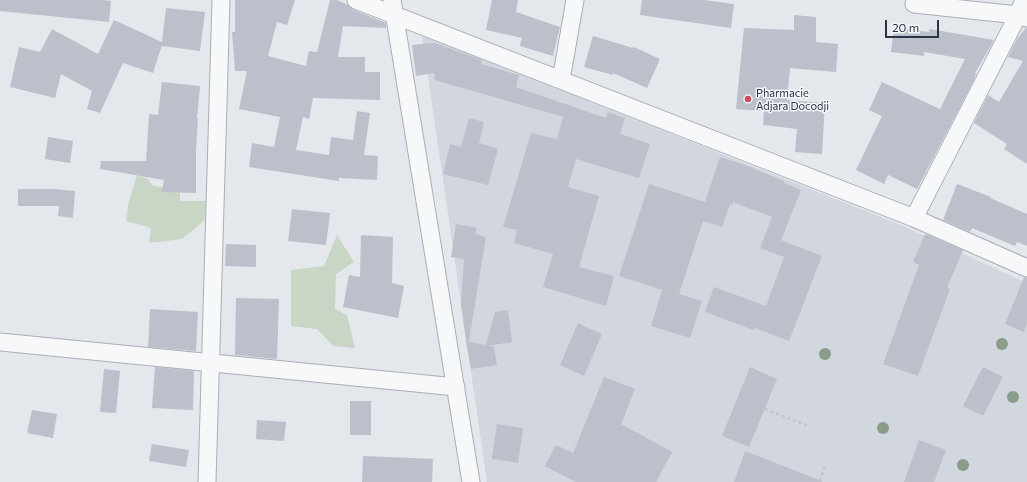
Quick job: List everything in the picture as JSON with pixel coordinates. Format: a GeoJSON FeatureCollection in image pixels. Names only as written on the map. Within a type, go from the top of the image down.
{"type":"FeatureCollection","features":[{"type":"Feature","properties":{"kind":"street"},"geometry":{"type":"LineString","coordinates":[[207,482],[221,0]]}},
{"type":"Feature","properties":{"kind":"street"},"geometry":{"type":"LineString","coordinates":[[356,0],[393,7],[561,80],[914,218],[1027,268]]}},
{"type":"Feature","properties":{"kind":"street"},"geometry":{"type":"LineString","coordinates":[[561,80],[575,0]]}},
{"type":"Feature","properties":{"kind":"street"},"geometry":{"type":"LineString","coordinates":[[914,4],[1023,11],[914,218]]}},
{"type":"Feature","properties":{"kind":"street"},"geometry":{"type":"LineString","coordinates":[[393,7],[471,482]]}},
{"type":"Feature","properties":{"kind":"street"},"geometry":{"type":"LineString","coordinates":[[0,342],[456,387]]}},
{"type":"Feature","properties":{"kind":"path"},"geometry":{"type":"LineString","coordinates":[[765,409],[808,426]]}},
{"type":"Feature","properties":{"kind":"path"},"geometry":{"type":"LineString","coordinates":[[820,481],[825,466]]}},
{"type":"Feature","properties":{"kind":"shaded area"},"geometry":{"type":"Polygon","coordinates":[[[422,35],[901,225],[1027,283],[1027,482],[487,482],[422,35]]]}},
{"type":"Feature","properties":{"kind":"green space"},"geometry":{"type":"Polygon","coordinates":[[[137,175],[148,179],[153,186],[180,189],[180,201],[206,201],[205,220],[182,239],[149,243],[151,228],[126,221],[128,205],[137,175]]]}},
{"type":"Feature","properties":{"kind":"green space"},"geometry":{"type":"Polygon","coordinates":[[[337,235],[354,262],[336,274],[335,309],[347,315],[355,348],[333,346],[317,329],[291,326],[291,270],[324,266],[337,235]]]}},
{"type":"Feature","properties":{"kind":"building"},"geometry":{"type":"Polygon","coordinates":[[[0,0],[111,1],[109,22],[0,11],[0,0]]]}},
{"type":"Feature","properties":{"kind":"building"},"geometry":{"type":"Polygon","coordinates":[[[235,0],[295,0],[287,25],[277,22],[268,56],[306,66],[309,51],[317,52],[330,0],[337,0],[348,5],[352,9],[386,23],[386,28],[343,26],[338,57],[365,57],[365,72],[380,72],[380,100],[313,98],[309,119],[303,117],[296,150],[329,155],[331,137],[353,140],[357,111],[370,113],[364,155],[378,156],[377,180],[339,178],[339,181],[249,167],[252,143],[274,147],[280,117],[239,109],[247,71],[235,71],[232,32],[235,32],[235,0]]]}},
{"type":"Feature","properties":{"kind":"building"},"geometry":{"type":"Polygon","coordinates":[[[492,0],[518,0],[516,12],[560,27],[553,56],[520,46],[522,38],[486,30],[492,0]]]}},
{"type":"Feature","properties":{"kind":"building"},"geometry":{"type":"Polygon","coordinates":[[[642,0],[704,0],[734,4],[731,28],[640,15],[642,0]]]}},
{"type":"Feature","properties":{"kind":"building"},"geometry":{"type":"Polygon","coordinates":[[[166,8],[205,12],[200,51],[162,45],[153,73],[123,63],[100,113],[87,109],[92,91],[61,74],[55,98],[10,87],[19,47],[40,52],[52,29],[98,54],[114,20],[162,42],[166,8]]]}},
{"type":"Feature","properties":{"kind":"building"},"geometry":{"type":"Polygon","coordinates":[[[794,15],[816,17],[816,42],[838,44],[836,72],[790,68],[787,100],[825,103],[822,154],[795,152],[797,129],[763,125],[764,111],[736,109],[744,28],[794,30],[794,15]]]}},
{"type":"Feature","properties":{"kind":"building"},"geometry":{"type":"Polygon","coordinates":[[[894,28],[929,32],[930,29],[994,40],[975,73],[976,74],[972,84],[917,189],[888,175],[884,184],[856,170],[882,116],[869,110],[882,82],[940,109],[965,59],[924,52],[924,56],[891,52],[894,28]]]}},
{"type":"Feature","properties":{"kind":"building"},"geometry":{"type":"Polygon","coordinates":[[[1026,28],[1027,164],[1004,149],[1007,144],[974,123],[988,95],[999,102],[1023,61],[1008,57],[1017,39],[1026,28]]]}},
{"type":"Feature","properties":{"kind":"building"},"geometry":{"type":"Polygon","coordinates":[[[593,36],[633,48],[634,47],[660,59],[647,88],[613,73],[613,75],[584,67],[593,36]]]}},
{"type":"Feature","properties":{"kind":"building"},"geometry":{"type":"Polygon","coordinates":[[[435,43],[482,60],[481,64],[519,75],[516,87],[606,118],[608,112],[625,118],[620,134],[650,144],[639,178],[576,159],[568,187],[599,196],[579,267],[614,276],[606,306],[543,287],[553,254],[514,243],[517,230],[503,227],[531,133],[557,139],[563,117],[435,80],[434,73],[416,76],[412,45],[435,43]]]}},
{"type":"Feature","properties":{"kind":"building"},"geometry":{"type":"Polygon","coordinates":[[[162,82],[200,86],[197,118],[196,193],[162,192],[164,180],[100,169],[101,161],[146,161],[149,114],[158,115],[162,82]]]}},
{"type":"Feature","properties":{"kind":"building"},"geometry":{"type":"Polygon","coordinates":[[[469,118],[484,122],[479,143],[498,149],[488,185],[443,174],[450,144],[461,147],[469,118]]]}},
{"type":"Feature","properties":{"kind":"building"},"geometry":{"type":"Polygon","coordinates":[[[48,137],[73,141],[70,163],[45,159],[48,137]]]}},
{"type":"Feature","properties":{"kind":"building"},"geometry":{"type":"Polygon","coordinates":[[[720,157],[745,165],[784,181],[784,183],[801,190],[781,240],[822,256],[789,341],[705,312],[714,287],[766,306],[784,257],[760,248],[772,217],[733,202],[732,205],[730,204],[722,227],[703,221],[679,294],[702,301],[690,338],[651,326],[662,290],[619,276],[649,184],[705,202],[720,157]]]}},
{"type":"Feature","properties":{"kind":"building"},"geometry":{"type":"Polygon","coordinates":[[[957,184],[991,197],[990,198],[1027,214],[1027,246],[1017,242],[1015,246],[972,228],[970,232],[943,220],[957,184]]]}},
{"type":"Feature","properties":{"kind":"building"},"geometry":{"type":"Polygon","coordinates":[[[18,189],[55,189],[75,191],[73,218],[58,216],[59,206],[18,206],[18,189]]]}},
{"type":"Feature","properties":{"kind":"building"},"geometry":{"type":"Polygon","coordinates":[[[292,209],[330,213],[326,245],[288,241],[292,209]]]}},
{"type":"Feature","properties":{"kind":"building"},"geometry":{"type":"Polygon","coordinates":[[[456,224],[477,228],[475,234],[486,237],[469,341],[466,341],[461,304],[464,259],[451,257],[456,224]]]}},
{"type":"Feature","properties":{"kind":"building"},"geometry":{"type":"Polygon","coordinates":[[[925,234],[963,250],[947,288],[950,289],[918,376],[883,364],[919,265],[913,262],[925,234]]]}},
{"type":"Feature","properties":{"kind":"building"},"geometry":{"type":"Polygon","coordinates":[[[361,235],[393,237],[392,283],[404,286],[398,318],[343,307],[349,275],[360,277],[361,235]]]}},
{"type":"Feature","properties":{"kind":"building"},"geometry":{"type":"Polygon","coordinates":[[[226,244],[256,245],[256,267],[225,266],[226,244]]]}},
{"type":"Feature","properties":{"kind":"building"},"geometry":{"type":"Polygon","coordinates":[[[1024,277],[1027,278],[1027,323],[1024,332],[1005,324],[1024,277]]]}},
{"type":"Feature","properties":{"kind":"building"},"geometry":{"type":"Polygon","coordinates":[[[236,298],[279,299],[277,359],[235,355],[236,298]]]}},
{"type":"Feature","properties":{"kind":"building"},"geometry":{"type":"Polygon","coordinates":[[[150,309],[198,312],[196,351],[148,347],[150,309]]]}},
{"type":"Feature","properties":{"kind":"building"},"geometry":{"type":"Polygon","coordinates":[[[508,310],[512,342],[487,346],[494,347],[497,365],[471,369],[466,341],[486,345],[495,312],[508,310]]]}},
{"type":"Feature","properties":{"kind":"building"},"geometry":{"type":"Polygon","coordinates":[[[578,323],[602,334],[584,376],[560,365],[578,323]]]}},
{"type":"Feature","properties":{"kind":"building"},"geometry":{"type":"Polygon","coordinates":[[[155,367],[194,371],[193,410],[152,408],[155,367]]]}},
{"type":"Feature","properties":{"kind":"building"},"geometry":{"type":"Polygon","coordinates":[[[750,367],[777,379],[749,447],[722,436],[750,367]]]}},
{"type":"Feature","properties":{"kind":"building"},"geometry":{"type":"Polygon","coordinates":[[[983,367],[1003,377],[983,416],[963,406],[983,367]]]}},
{"type":"Feature","properties":{"kind":"building"},"geometry":{"type":"Polygon","coordinates":[[[104,369],[120,371],[116,413],[100,412],[104,369]]]}},
{"type":"Feature","properties":{"kind":"building"},"geometry":{"type":"Polygon","coordinates":[[[604,377],[635,389],[621,424],[672,452],[656,482],[576,482],[545,466],[556,445],[573,453],[604,377]]]}},
{"type":"Feature","properties":{"kind":"building"},"geometry":{"type":"Polygon","coordinates":[[[350,401],[371,401],[371,435],[350,435],[350,401]]]}},
{"type":"Feature","properties":{"kind":"building"},"geometry":{"type":"Polygon","coordinates":[[[32,410],[57,414],[53,438],[27,433],[32,410]]]}},
{"type":"Feature","properties":{"kind":"building"},"geometry":{"type":"Polygon","coordinates":[[[257,420],[286,422],[284,441],[256,439],[257,420]]]}},
{"type":"Feature","properties":{"kind":"building"},"geometry":{"type":"Polygon","coordinates":[[[497,424],[523,428],[518,463],[492,459],[497,424]]]}},
{"type":"Feature","properties":{"kind":"building"},"geometry":{"type":"Polygon","coordinates":[[[919,440],[946,450],[934,482],[904,482],[919,440]]]}},
{"type":"Feature","properties":{"kind":"building"},"geometry":{"type":"Polygon","coordinates":[[[152,444],[189,450],[186,467],[149,461],[152,444]]]}},
{"type":"Feature","properties":{"kind":"building"},"geometry":{"type":"Polygon","coordinates":[[[745,451],[822,481],[822,482],[734,482],[745,451]]]}},
{"type":"Feature","properties":{"kind":"building"},"geometry":{"type":"Polygon","coordinates":[[[363,456],[433,459],[432,482],[362,482],[363,456]]]}},
{"type":"Feature","properties":{"kind":"place","name":"Pharmacie Adjara Docodji"},"geometry":{"type":"Point","coordinates":[748,99]}}]}
